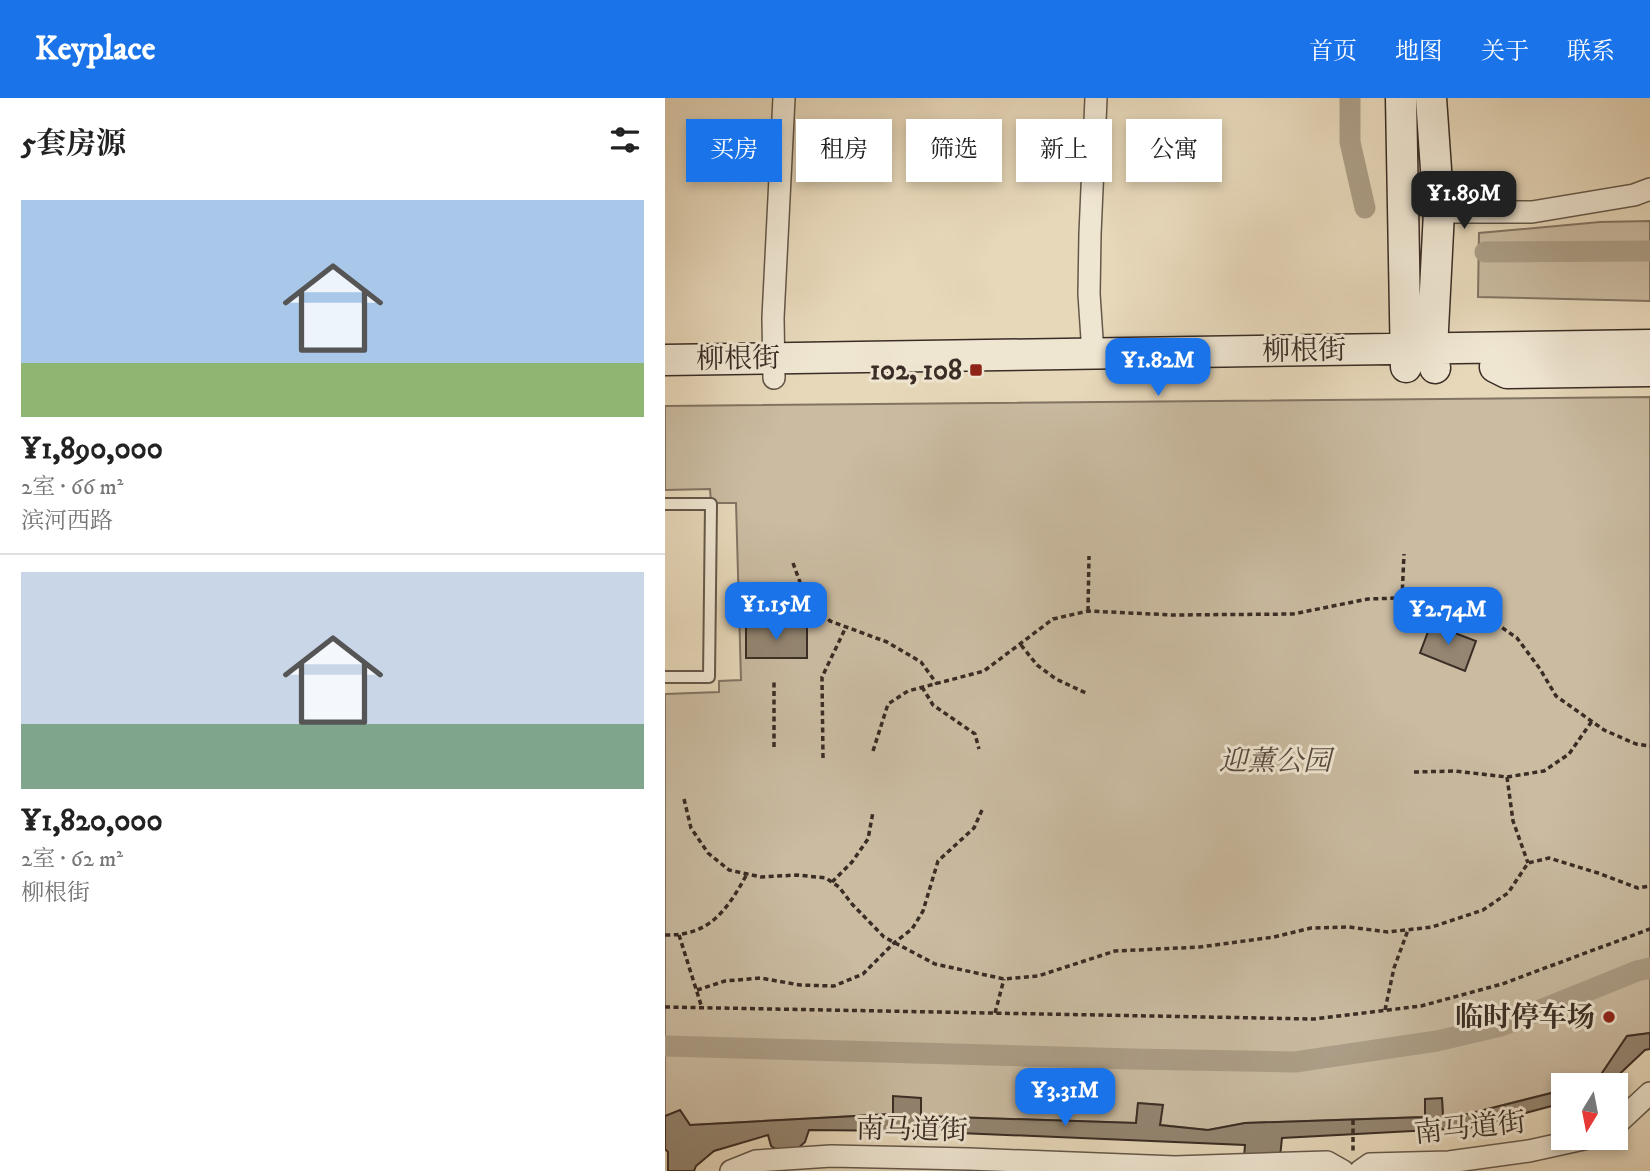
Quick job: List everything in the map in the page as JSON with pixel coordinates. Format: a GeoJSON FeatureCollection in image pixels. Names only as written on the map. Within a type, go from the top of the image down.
{"type":"FeatureCollection","features":[{"type":"Feature","properties":{"kind":"main road"},"geometry":{"type":"LineString","coordinates":[[1401,98],[1419,359]]}},
{"type":"Feature","properties":{"kind":"main road"},"geometry":{"type":"LineString","coordinates":[[1419,359],[1439,212],[1431,98]]}},
{"type":"Feature","properties":{"kind":"main road","name":"柳根街"},"geometry":{"type":"LineString","coordinates":[[665,360],[774,368],[1419,359],[1650,345]]}},
{"type":"Feature","properties":{"kind":"main road","name":"柳根街"},"geometry":{"type":"LineString","coordinates":[[665,380],[774,368],[1093,354],[1419,359],[1495,367],[1650,365]]}},
{"type":"Feature","properties":{"kind":"main road"},"geometry":{"type":"LineString","coordinates":[[1495,367],[1507,373],[1650,371]]}},
{"type":"Feature","properties":{"kind":"street"},"geometry":{"type":"LineString","coordinates":[[774,368],[773,318],[784,98]]}},
{"type":"Feature","properties":{"kind":"street"},"geometry":{"type":"LineString","coordinates":[[1093,354],[1089,246],[1096,98]]}},
{"type":"Feature","properties":{"kind":"street"},"geometry":{"type":"LineString","coordinates":[[1439,212],[1532,212],[1634,195],[1650,189]]}},
{"type":"Feature","properties":{"kind":"street"},"geometry":{"type":"LineString","coordinates":[[1628,1113],[1650,1093]]}},
{"type":"Feature","properties":{"kind":"street","name":"南马道街"},"geometry":{"type":"LineString","coordinates":[[731,1171],[756,1161],[831,1156],[989,1165],[1175,1167],[1327,1162],[1352,1167],[1370,1164],[1430,1167],[1551,1146]]}},
{"type":"Feature","properties":{"kind":"lane"},"geometry":{"type":"LineString","coordinates":[[665,504],[711,505],[709,677],[665,677]]}},
{"type":"Feature","properties":{"kind":"path"},"geometry":{"type":"LineString","coordinates":[[1402,598],[1404,554]]}},
{"type":"Feature","properties":{"kind":"path"},"geometry":{"type":"LineString","coordinates":[[1088,611],[1089,556]]}},
{"type":"Feature","properties":{"kind":"path"},"geometry":{"type":"LineString","coordinates":[[793,563],[805,596],[830,621],[887,642],[921,662],[937,684]]}},
{"type":"Feature","properties":{"kind":"path"},"geometry":{"type":"LineString","coordinates":[[873,751],[888,704],[908,691],[984,671],[1053,619],[1088,611],[1173,615],[1293,614],[1368,599],[1430,597],[1481,613],[1517,638],[1556,696],[1604,730],[1636,744],[1650,746]]}},
{"type":"Feature","properties":{"kind":"path"},"geometry":{"type":"LineString","coordinates":[[823,758],[822,677],[846,627]]}},
{"type":"Feature","properties":{"kind":"path"},"geometry":{"type":"LineString","coordinates":[[1021,645],[1037,665],[1056,679],[1088,694]]}},
{"type":"Feature","properties":{"kind":"path"},"geometry":{"type":"LineString","coordinates":[[774,680],[774,747]]}},
{"type":"Feature","properties":{"kind":"path"},"geometry":{"type":"LineString","coordinates":[[922,687],[933,705],[975,734],[979,749]]}},
{"type":"Feature","properties":{"kind":"path"},"geometry":{"type":"LineString","coordinates":[[1414,772],[1455,771],[1507,778],[1544,771],[1569,754],[1592,721]]}},
{"type":"Feature","properties":{"kind":"path"},"geometry":{"type":"LineString","coordinates":[[1507,778],[1513,821],[1528,863]]}},
{"type":"Feature","properties":{"kind":"path"},"geometry":{"type":"LineString","coordinates":[[684,799],[691,828],[708,853],[729,870],[761,877],[797,874],[826,878],[839,887],[884,937],[894,943],[935,964],[1004,979],[1038,976],[1115,951],[1200,947],[1274,937],[1311,928],[1349,927],[1388,932],[1432,927],[1483,910],[1508,893],[1528,863],[1549,858],[1637,888],[1650,886]]}},
{"type":"Feature","properties":{"kind":"path"},"geometry":{"type":"LineString","coordinates":[[697,990],[725,981],[760,978],[800,985],[834,986],[863,974],[912,929],[923,911],[938,861],[974,828],[982,810]]}},
{"type":"Feature","properties":{"kind":"path"},"geometry":{"type":"LineString","coordinates":[[832,882],[852,862],[868,839],[873,812]]}},
{"type":"Feature","properties":{"kind":"path"},"geometry":{"type":"LineString","coordinates":[[665,935],[679,935],[711,924],[731,903],[747,874]]}},
{"type":"Feature","properties":{"kind":"path"},"geometry":{"type":"LineString","coordinates":[[665,1007],[1314,1019],[1421,1006],[1502,984],[1650,929]]}},
{"type":"Feature","properties":{"kind":"path"},"geometry":{"type":"LineString","coordinates":[[1385,1010],[1394,968],[1408,930]]}},
{"type":"Feature","properties":{"kind":"path"},"geometry":{"type":"LineString","coordinates":[[679,935],[702,1008]]}},
{"type":"Feature","properties":{"kind":"path"},"geometry":{"type":"LineString","coordinates":[[995,1013],[1004,979]]}},
{"type":"Feature","properties":{"kind":"path"},"geometry":{"type":"LineString","coordinates":[[1352,1167],[1353,1120]]}},
{"type":"Feature","properties":{"kind":"green space"},"geometry":{"type":"Polygon","coordinates":[[[1650,221],[1650,301],[1478,297],[1479,233],[1600,222],[1650,221]]]}},
{"type":"Feature","properties":{"kind":"green space","name":"迎薰公园"},"geometry":{"type":"Polygon","coordinates":[[[1650,397],[1650,1033],[1627,1036],[1602,1073],[1551,1073],[1551,1093],[1468,1114],[1443,1116],[1442,1099],[1425,1099],[1425,1117],[1245,1123],[1208,1130],[1160,1125],[1162,1105],[1138,1103],[1136,1123],[921,1116],[893,1097],[893,1114],[690,1125],[680,1111],[665,1116],[665,694],[719,692],[719,681],[741,680],[736,503],[711,503],[710,489],[665,490],[665,406],[1650,397]]]}},
{"type":"Feature","properties":{"kind":"building"},"geometry":{"type":"Polygon","coordinates":[[[1431,624],[1476,641],[1465,671],[1420,653],[1431,624]]]}},
{"type":"Feature","properties":{"kind":"building"},"geometry":{"type":"Polygon","coordinates":[[[746,626],[807,626],[807,658],[746,658],[746,626]]]}},
{"type":"Feature","properties":{"kind":"building"},"geometry":{"type":"Polygon","coordinates":[[[1650,1033],[1650,1049],[1645,1050],[1621,1073],[1602,1073],[1627,1036],[1650,1033]]]}},
{"type":"Feature","properties":{"kind":"building"},"geometry":{"type":"Polygon","coordinates":[[[1551,1093],[1551,1106],[1469,1128],[1282,1138],[1280,1157],[1244,1157],[1245,1145],[912,1131],[809,1130],[805,1142],[795,1151],[780,1152],[771,1146],[768,1135],[714,1151],[696,1166],[694,1171],[668,1171],[668,1152],[665,1149],[665,1116],[680,1110],[690,1125],[893,1114],[893,1096],[921,1098],[921,1116],[1136,1123],[1138,1103],[1163,1105],[1160,1125],[1208,1130],[1245,1123],[1425,1117],[1425,1099],[1442,1098],[1443,1116],[1468,1114],[1551,1093]]]}},
{"type":"Feature","properties":{"kind":"waterway"},"geometry":{"type":"LineString","coordinates":[[1350,98],[1350,142],[1365,208]]}},
{"type":"Feature","properties":{"kind":"waterway"},"geometry":{"type":"LineString","coordinates":[[1485,252],[1650,251]]}},
{"type":"Feature","properties":{"kind":"waterway"},"geometry":{"type":"LineString","coordinates":[[665,1046],[1295,1062],[1437,1041],[1501,1026],[1650,968]]}},
{"type":"Feature","properties":{"kind":"place","name":"102, 108"},"geometry":{"type":"Point","coordinates":[976,370]}},
{"type":"Feature","properties":{"kind":"place","name":"临时停车场"},"geometry":{"type":"Point","coordinates":[1609,1017]}}]}
